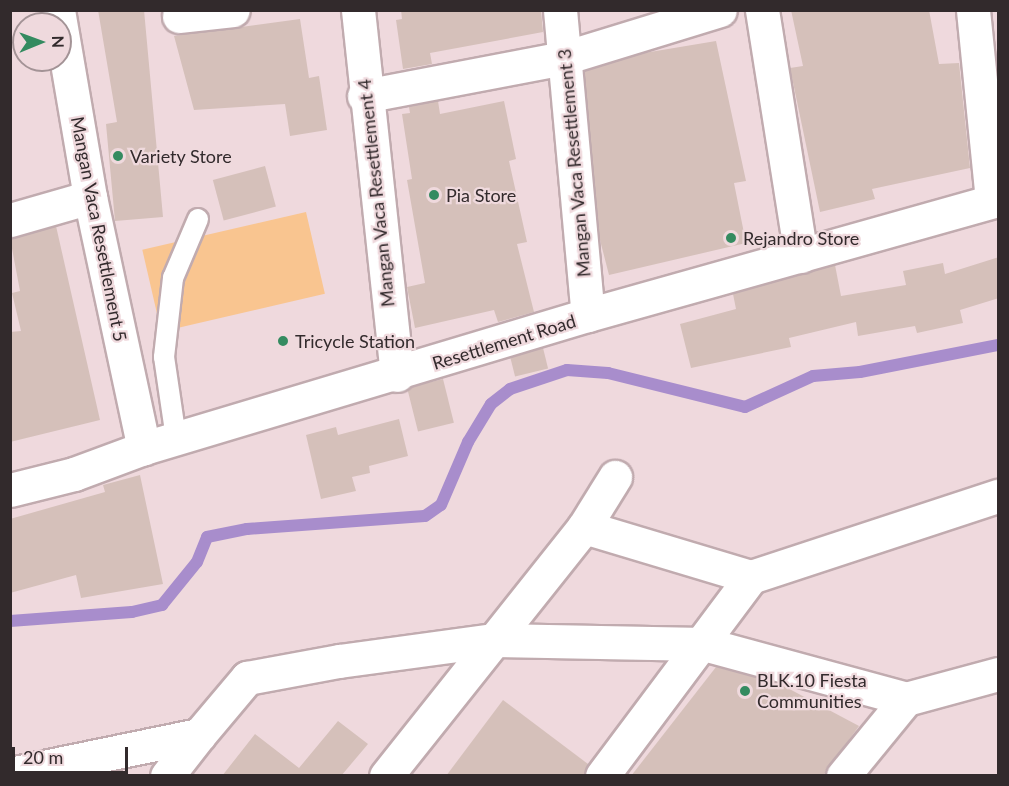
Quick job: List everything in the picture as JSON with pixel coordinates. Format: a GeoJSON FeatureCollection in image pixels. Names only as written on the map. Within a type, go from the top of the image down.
{"type":"FeatureCollection","features":[{"type":"Feature","properties":{"kind":"street","name":"Mangan Vaca Resettlement 5"},"geometry":{"type":"LineString","coordinates":[[58,10],[90,197],[144,447]]}},
{"type":"Feature","properties":{"kind":"street"},"geometry":{"type":"LineString","coordinates":[[179,16],[233,10]]}},
{"type":"Feature","properties":{"kind":"street","name":"Mangan Vaca Resettlement 4"},"geometry":{"type":"LineString","coordinates":[[358,10],[364,96],[397,375]]}},
{"type":"Feature","properties":{"kind":"street","name":"Mangan Vaca Resettlement 3"},"geometry":{"type":"LineString","coordinates":[[560,10],[588,315]]}},
{"type":"Feature","properties":{"kind":"street"},"geometry":{"type":"LineString","coordinates":[[364,96],[564,58],[720,10]]}},
{"type":"Feature","properties":{"kind":"street"},"geometry":{"type":"LineString","coordinates":[[762,10],[801,256]]}},
{"type":"Feature","properties":{"kind":"street"},"geometry":{"type":"LineString","coordinates":[[973,10],[995,200]]}},
{"type":"Feature","properties":{"kind":"street"},"geometry":{"type":"LineString","coordinates":[[10,220],[90,197]]}},
{"type":"Feature","properties":{"kind":"street","name":"Resettlement Road"},"geometry":{"type":"LineString","coordinates":[[10,490],[74,474],[144,447],[397,375],[588,315],[995,200]]}},
{"type":"Feature","properties":{"kind":"street"},"geometry":{"type":"LineString","coordinates":[[386,776],[584,527],[615,477]]}},
{"type":"Feature","properties":{"kind":"street"},"geometry":{"type":"LineString","coordinates":[[584,527],[751,578],[999,496]]}},
{"type":"Feature","properties":{"kind":"street"},"geometry":{"type":"LineString","coordinates":[[602,776],[704,644],[751,578]]}},
{"type":"Feature","properties":{"kind":"street"},"geometry":{"type":"LineString","coordinates":[[166,776],[247,678],[495,640],[704,644],[906,699],[999,674]]}},
{"type":"Feature","properties":{"kind":"street"},"geometry":{"type":"LineString","coordinates":[[843,776],[906,699]]}},
{"type":"Feature","properties":{"kind":"street"},"geometry":{"type":"LineString","coordinates":[[10,774],[199,735]]}},
{"type":"Feature","properties":{"kind":"lane"},"geometry":{"type":"LineString","coordinates":[[176,438],[164,357],[172,278],[198,219]]}},
{"type":"Feature","properties":{"kind":"shaded area"},"geometry":{"type":"Polygon","coordinates":[[[306,212],[325,294],[161,332],[142,250],[306,212]]]}},
{"type":"Feature","properties":{"kind":"building"},"geometry":{"type":"Polygon","coordinates":[[[98,10],[144,10],[163,217],[115,221],[106,124],[117,122],[98,10]]]}},
{"type":"Feature","properties":{"kind":"building"},"geometry":{"type":"Polygon","coordinates":[[[401,10],[541,10],[543,32],[430,53],[432,64],[403,69],[396,20],[402,19],[401,10]]]}},
{"type":"Feature","properties":{"kind":"building"},"geometry":{"type":"Polygon","coordinates":[[[791,10],[929,10],[939,64],[959,63],[970,168],[872,189],[875,199],[820,212],[790,68],[803,66],[791,10]]]}},
{"type":"Feature","properties":{"kind":"building"},"geometry":{"type":"Polygon","coordinates":[[[300,19],[309,78],[319,76],[327,130],[290,136],[285,104],[194,110],[174,36],[300,19]]]}},
{"type":"Feature","properties":{"kind":"building"},"geometry":{"type":"Polygon","coordinates":[[[716,41],[746,181],[734,183],[746,243],[609,275],[600,240],[584,71],[644,53],[716,41]]]}},
{"type":"Feature","properties":{"kind":"building"},"geometry":{"type":"Polygon","coordinates":[[[438,101],[440,114],[504,101],[516,159],[509,161],[527,242],[517,244],[534,312],[498,322],[494,310],[415,328],[407,287],[425,283],[407,180],[412,179],[402,114],[410,113],[409,107],[438,101]]]}},
{"type":"Feature","properties":{"kind":"building"},"geometry":{"type":"Polygon","coordinates":[[[265,166],[276,207],[224,221],[213,180],[265,166]]]}},
{"type":"Feature","properties":{"kind":"building"},"geometry":{"type":"Polygon","coordinates":[[[56,226],[100,420],[10,442],[10,332],[21,331],[12,293],[20,291],[10,238],[56,226]]]}},
{"type":"Feature","properties":{"kind":"building"},"geometry":{"type":"Polygon","coordinates":[[[999,257],[999,298],[960,310],[963,323],[917,333],[915,326],[858,336],[856,322],[789,338],[791,347],[691,368],[680,324],[736,309],[733,294],[835,265],[841,296],[906,285],[903,271],[943,263],[945,274],[999,257]]]}},
{"type":"Feature","properties":{"kind":"building"},"geometry":{"type":"Polygon","coordinates":[[[543,348],[548,368],[515,377],[510,356],[543,348]]]}},
{"type":"Feature","properties":{"kind":"building"},"geometry":{"type":"Polygon","coordinates":[[[443,379],[454,423],[418,432],[407,388],[443,379]]]}},
{"type":"Feature","properties":{"kind":"building"},"geometry":{"type":"Polygon","coordinates":[[[399,419],[408,456],[369,466],[370,473],[352,477],[356,491],[321,499],[306,435],[336,427],[338,435],[399,419]]]}},
{"type":"Feature","properties":{"kind":"building"},"geometry":{"type":"Polygon","coordinates":[[[140,475],[163,584],[81,598],[76,575],[10,593],[10,519],[105,492],[103,485],[140,475]]]}},
{"type":"Feature","properties":{"kind":"building","name":"BLK.10 Fiesta Communities"},"geometry":{"type":"Polygon","coordinates":[[[716,667],[780,684],[859,726],[823,776],[631,776],[716,667]]]}},
{"type":"Feature","properties":{"kind":"building"},"geometry":{"type":"Polygon","coordinates":[[[503,700],[588,764],[584,776],[446,776],[503,700]]]}},
{"type":"Feature","properties":{"kind":"building"},"geometry":{"type":"Polygon","coordinates":[[[338,721],[368,744],[341,776],[222,776],[255,734],[299,768],[338,721]]]}},
{"type":"Feature","properties":{"kind":"waterway"},"geometry":{"type":"LineString","coordinates":[[10,621],[132,612],[162,605],[197,562],[207,537],[247,529],[425,516],[441,505],[468,442],[491,404],[510,389],[567,370],[608,373],[745,407],[813,376],[860,372],[998,345]]}},
{"type":"Feature","properties":{"kind":"place","name":"Variety Store"},"geometry":{"type":"Point","coordinates":[118,156]}},
{"type":"Feature","properties":{"kind":"place","name":"Pia Store"},"geometry":{"type":"Point","coordinates":[434,195]}},
{"type":"Feature","properties":{"kind":"place","name":"Rejandro Store"},"geometry":{"type":"Point","coordinates":[731,238]}},
{"type":"Feature","properties":{"kind":"place","name":"Tricycle Station"},"geometry":{"type":"Point","coordinates":[283,341]}},
{"type":"Feature","properties":{"kind":"place","name":"BLK.10 Fiesta Communities"},"geometry":{"type":"Point","coordinates":[745,691]}}]}
